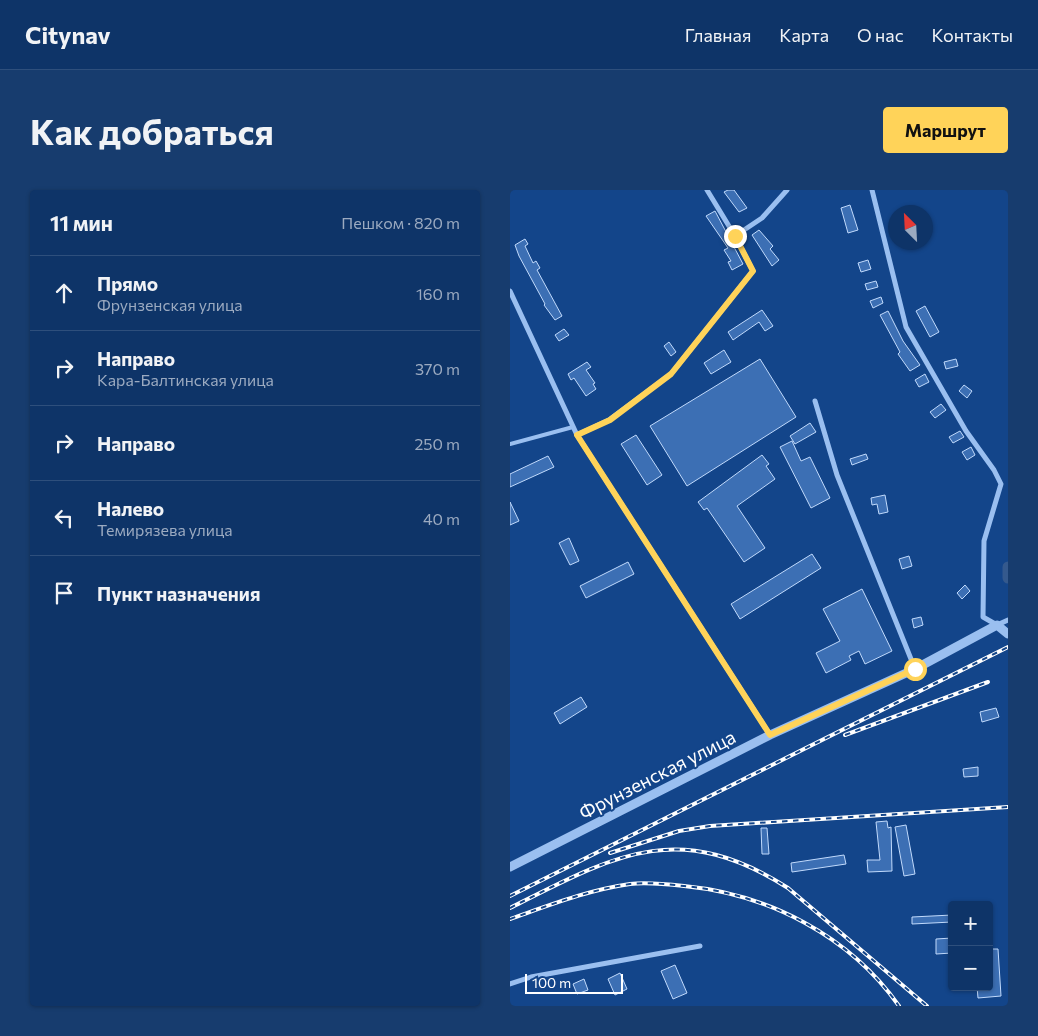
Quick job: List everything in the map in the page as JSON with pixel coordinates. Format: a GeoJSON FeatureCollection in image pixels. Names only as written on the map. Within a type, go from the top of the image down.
{"type":"FeatureCollection","features":[{"type":"Feature","properties":{"kind":"street"},"geometry":{"type":"LineString","coordinates":[[577,435],[610,420],[671,374],[753,271],[735,236],[707,190]]}},
{"type":"Feature","properties":{"kind":"street"},"geometry":{"type":"LineString","coordinates":[[735,236],[762,218],[787,190]]}},
{"type":"Feature","properties":{"kind":"street"},"geometry":{"type":"LineString","coordinates":[[872,190],[906,327],[966,431],[994,470],[1001,484],[984,541],[983,617],[1008,634]]}},
{"type":"Feature","properties":{"kind":"street"},"geometry":{"type":"LineString","coordinates":[[510,292],[577,435],[770,735]]}},
{"type":"Feature","properties":{"kind":"street"},"geometry":{"type":"LineString","coordinates":[[815,401],[837,475],[915,669]]}},
{"type":"Feature","properties":{"kind":"street","name":"Фрунзенская улица"},"geometry":{"type":"LineString","coordinates":[[510,867],[770,735],[915,669],[1008,620]]}},
{"type":"Feature","properties":{"kind":"street"},"geometry":{"type":"LineString","coordinates":[[510,984],[531,977],[700,946]]}},
{"type":"Feature","properties":{"kind":"lane"},"geometry":{"type":"LineString","coordinates":[[510,444],[573,427]]}},
{"type":"Feature","properties":{"kind":"building"},"geometry":{"type":"Polygon","coordinates":[[[734,190],[747,208],[739,212],[724,192],[734,190]]]}},
{"type":"Feature","properties":{"kind":"building"},"geometry":{"type":"Polygon","coordinates":[[[850,205],[858,230],[848,233],[841,208],[850,205]]]}},
{"type":"Feature","properties":{"kind":"building"},"geometry":{"type":"Polygon","coordinates":[[[715,211],[743,264],[732,270],[728,262],[731,261],[724,250],[728,248],[706,216],[715,211]]]}},
{"type":"Feature","properties":{"kind":"building"},"geometry":{"type":"Polygon","coordinates":[[[759,230],[773,246],[770,249],[779,260],[772,266],[752,235],[759,230]]]}},
{"type":"Feature","properties":{"kind":"building"},"geometry":{"type":"Polygon","coordinates":[[[525,239],[528,244],[525,246],[533,263],[536,261],[540,268],[537,270],[562,316],[555,320],[544,305],[519,256],[515,245],[525,239]]]}},
{"type":"Feature","properties":{"kind":"building"},"geometry":{"type":"Polygon","coordinates":[[[868,260],[871,269],[861,272],[858,263],[868,260]]]}},
{"type":"Feature","properties":{"kind":"building"},"geometry":{"type":"Polygon","coordinates":[[[876,281],[878,287],[867,290],[865,284],[876,281]]]}},
{"type":"Feature","properties":{"kind":"building"},"geometry":{"type":"Polygon","coordinates":[[[881,297],[883,303],[873,308],[870,301],[881,297]]]}},
{"type":"Feature","properties":{"kind":"building"},"geometry":{"type":"Polygon","coordinates":[[[925,306],[939,332],[930,337],[916,311],[925,306]]]}},
{"type":"Feature","properties":{"kind":"building"},"geometry":{"type":"Polygon","coordinates":[[[762,310],[773,326],[765,331],[759,322],[733,340],[728,332],[762,310]]]}},
{"type":"Feature","properties":{"kind":"building"},"geometry":{"type":"Polygon","coordinates":[[[888,311],[903,341],[920,365],[910,371],[898,354],[900,352],[880,315],[888,311]]]}},
{"type":"Feature","properties":{"kind":"building"},"geometry":{"type":"Polygon","coordinates":[[[564,329],[569,335],[559,341],[555,335],[564,329]]]}},
{"type":"Feature","properties":{"kind":"building"},"geometry":{"type":"Polygon","coordinates":[[[669,342],[676,352],[671,356],[664,346],[669,342]]]}},
{"type":"Feature","properties":{"kind":"building"},"geometry":{"type":"Polygon","coordinates":[[[724,350],[731,362],[711,374],[704,363],[724,350]]]}},
{"type":"Feature","properties":{"kind":"building"},"geometry":{"type":"Polygon","coordinates":[[[760,359],[796,417],[687,486],[650,426],[760,359]]]}},
{"type":"Feature","properties":{"kind":"building"},"geometry":{"type":"Polygon","coordinates":[[[956,359],[958,366],[946,369],[944,362],[956,359]]]}},
{"type":"Feature","properties":{"kind":"building"},"geometry":{"type":"Polygon","coordinates":[[[587,362],[591,367],[586,370],[595,383],[593,384],[596,389],[586,396],[574,378],[571,380],[568,374],[587,362]]]}},
{"type":"Feature","properties":{"kind":"building"},"geometry":{"type":"Polygon","coordinates":[[[925,374],[929,382],[919,387],[915,380],[925,374]]]}},
{"type":"Feature","properties":{"kind":"building"},"geometry":{"type":"Polygon","coordinates":[[[964,385],[972,391],[967,398],[959,391],[964,385]]]}},
{"type":"Feature","properties":{"kind":"building"},"geometry":{"type":"Polygon","coordinates":[[[941,404],[946,410],[935,418],[930,412],[941,404]]]}},
{"type":"Feature","properties":{"kind":"building"},"geometry":{"type":"Polygon","coordinates":[[[810,423],[816,432],[795,444],[790,436],[810,423]]]}},
{"type":"Feature","properties":{"kind":"building"},"geometry":{"type":"Polygon","coordinates":[[[960,431],[964,437],[953,443],[949,437],[960,431]]]}},
{"type":"Feature","properties":{"kind":"building"},"geometry":{"type":"Polygon","coordinates":[[[636,435],[662,475],[647,485],[621,444],[636,435]]]}},
{"type":"Feature","properties":{"kind":"building"},"geometry":{"type":"Polygon","coordinates":[[[792,441],[801,461],[810,457],[830,498],[811,508],[780,447],[792,441]]]}},
{"type":"Feature","properties":{"kind":"building"},"geometry":{"type":"Polygon","coordinates":[[[971,447],[975,455],[967,460],[962,452],[971,447]]]}},
{"type":"Feature","properties":{"kind":"building"},"geometry":{"type":"Polygon","coordinates":[[[866,454],[868,459],[852,465],[850,459],[866,454]]]}},
{"type":"Feature","properties":{"kind":"building"},"geometry":{"type":"Polygon","coordinates":[[[762,455],[769,464],[766,466],[775,479],[737,506],[765,548],[744,562],[707,508],[704,510],[698,502],[762,455]]]}},
{"type":"Feature","properties":{"kind":"building"},"geometry":{"type":"Polygon","coordinates":[[[548,456],[554,467],[510,487],[510,474],[548,456]]]}},
{"type":"Feature","properties":{"kind":"building"},"geometry":{"type":"Polygon","coordinates":[[[885,495],[888,512],[879,514],[877,504],[872,505],[871,498],[885,495]]]}},
{"type":"Feature","properties":{"kind":"building"},"geometry":{"type":"Polygon","coordinates":[[[510,502],[519,521],[510,525],[510,502]]]}},
{"type":"Feature","properties":{"kind":"building"},"geometry":{"type":"Polygon","coordinates":[[[569,538],[579,561],[570,565],[559,543],[569,538]]]}},
{"type":"Feature","properties":{"kind":"building"},"geometry":{"type":"Polygon","coordinates":[[[812,554],[821,568],[740,619],[731,604],[812,554]]]}},
{"type":"Feature","properties":{"kind":"building"},"geometry":{"type":"Polygon","coordinates":[[[909,556],[912,566],[902,569],[899,559],[909,556]]]}},
{"type":"Feature","properties":{"kind":"building"},"geometry":{"type":"Polygon","coordinates":[[[628,562],[634,574],[586,598],[580,586],[628,562]]]}},
{"type":"Feature","properties":{"kind":"building"},"geometry":{"type":"Polygon","coordinates":[[[965,585],[970,591],[962,599],[957,593],[965,585]]]}},
{"type":"Feature","properties":{"kind":"building"},"geometry":{"type":"Polygon","coordinates":[[[862,589],[892,651],[865,664],[859,651],[849,656],[851,660],[826,673],[816,653],[840,641],[823,609],[862,589]]]}},
{"type":"Feature","properties":{"kind":"building"},"geometry":{"type":"Polygon","coordinates":[[[921,617],[923,625],[914,628],[912,619],[921,617]]]}},
{"type":"Feature","properties":{"kind":"building"},"geometry":{"type":"Polygon","coordinates":[[[581,697],[587,707],[560,724],[554,713],[581,697]]]}},
{"type":"Feature","properties":{"kind":"building"},"geometry":{"type":"Polygon","coordinates":[[[996,708],[999,717],[982,722],[980,712],[996,708]]]}},
{"type":"Feature","properties":{"kind":"building"},"geometry":{"type":"Polygon","coordinates":[[[978,767],[978,776],[964,777],[963,769],[978,767]]]}},
{"type":"Feature","properties":{"kind":"building"},"geometry":{"type":"Polygon","coordinates":[[[887,821],[888,828],[891,827],[892,871],[868,872],[867,860],[880,860],[876,822],[887,821]]]}},
{"type":"Feature","properties":{"kind":"building"},"geometry":{"type":"Polygon","coordinates":[[[906,825],[915,874],[904,876],[895,827],[906,825]]]}},
{"type":"Feature","properties":{"kind":"building"},"geometry":{"type":"Polygon","coordinates":[[[761,828],[767,828],[769,854],[762,854],[761,828]]]}},
{"type":"Feature","properties":{"kind":"building"},"geometry":{"type":"Polygon","coordinates":[[[844,855],[846,864],[792,872],[791,863],[844,855]]]}},
{"type":"Feature","properties":{"kind":"building"},"geometry":{"type":"Polygon","coordinates":[[[948,915],[948,922],[912,924],[912,917],[948,915]]]}},
{"type":"Feature","properties":{"kind":"building"},"geometry":{"type":"Polygon","coordinates":[[[948,938],[948,953],[936,954],[936,939],[948,938]]]}},
{"type":"Feature","properties":{"kind":"building"},"geometry":{"type":"Polygon","coordinates":[[[993,949],[998,949],[1001,996],[978,998],[977,991],[993,991],[993,949]]]}},
{"type":"Feature","properties":{"kind":"building"},"geometry":{"type":"Polygon","coordinates":[[[675,965],[687,993],[673,999],[661,971],[675,965]]]}},
{"type":"Feature","properties":{"kind":"building"},"geometry":{"type":"Polygon","coordinates":[[[620,973],[627,989],[615,995],[608,979],[620,973]]]}},
{"type":"Feature","properties":{"kind":"building"},"geometry":{"type":"Polygon","coordinates":[[[584,979],[588,990],[577,994],[573,984],[584,979]]]}},
{"type":"Feature","properties":{"kind":"waterway"},"geometry":{"type":"LineString","coordinates":[[1008,567],[1008,578]]}},
{"type":"Feature","properties":{"kind":"railway"},"geometry":{"type":"LineString","coordinates":[[510,896],[1008,647]]}},
{"type":"Feature","properties":{"kind":"railway"},"geometry":{"type":"LineString","coordinates":[[845,735],[988,682]]}},
{"type":"Feature","properties":{"kind":"railway"},"geometry":{"type":"LineString","coordinates":[[610,853],[679,831],[710,826],[1008,807]]}},
{"type":"Feature","properties":{"kind":"railway"},"geometry":{"type":"LineString","coordinates":[[510,908],[582,873],[615,860],[647,852],[679,850],[713,854],[749,867],[788,888],[927,1006]]}},
{"type":"Feature","properties":{"kind":"railway"},"geometry":{"type":"LineString","coordinates":[[510,919],[584,894],[630,884],[663,884],[715,891],[746,898],[776,909],[832,939],[857,959],[879,981],[899,1006]]}},
{"type":"Feature","properties":{"kind":"route"},"geometry":{"type":"LineString","coordinates":[[735,236],[753,271],[671,374],[610,420],[577,435],[770,735],[915,669]]}}]}
